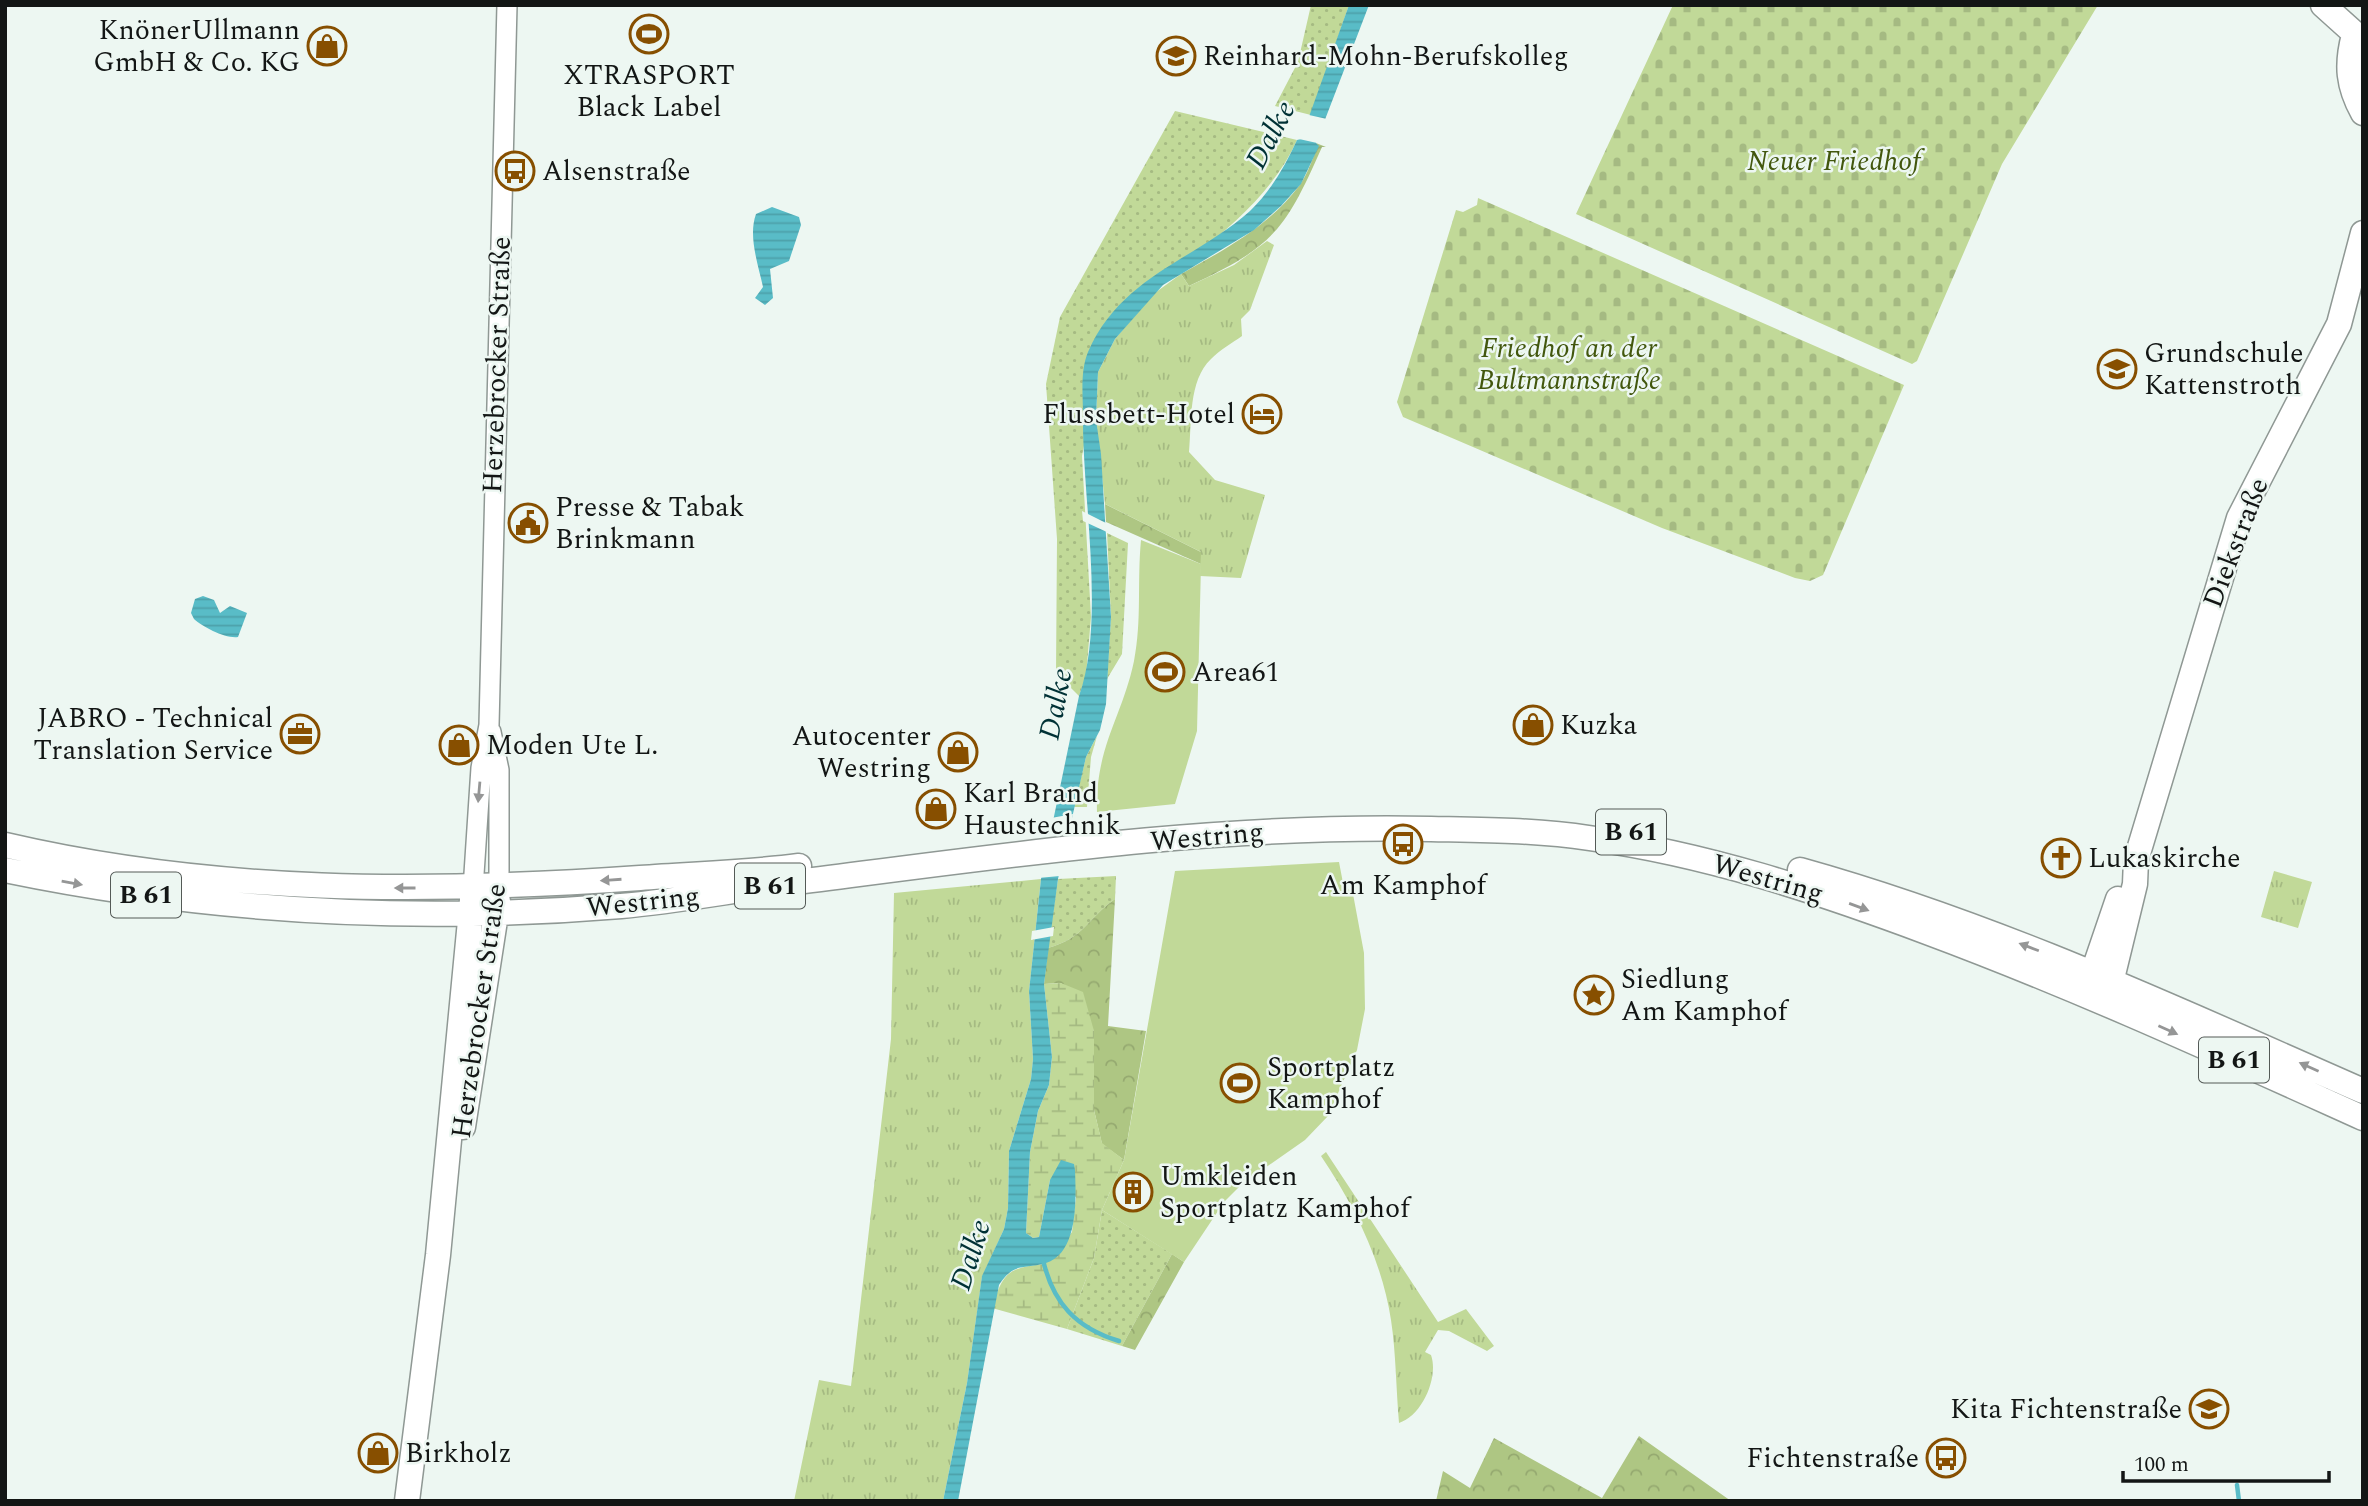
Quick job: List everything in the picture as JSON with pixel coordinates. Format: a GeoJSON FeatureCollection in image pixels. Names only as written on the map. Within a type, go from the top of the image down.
{"type":"FeatureCollection","features":[{"type":"Feature","properties":{"kind":"main road"},"geometry":{"type":"LineString","coordinates":[[2323,5],[2358,38],[2347,68],[2352,93],[2363,113]]}},
{"type":"Feature","properties":{"kind":"main road","name":"Diekstraße"},"geometry":{"type":"LineString","coordinates":[[2099,987],[2125,881],[2136,864],[2239,518],[2339,324],[2363,233]]}},
{"type":"Feature","properties":{"kind":"main road","name":"Westring"},"geometry":{"type":"LineString","coordinates":[[5,870],[130,893],[289,910],[471,915],[626,905],[1247,817],[1361,814],[1490,816],[1585,824],[1683,842],[1898,897],[2099,987],[2363,1118]]}},
{"type":"Feature","properties":{"kind":"main road","name":"Westring"},"geometry":{"type":"LineString","coordinates":[[5,845],[162,872],[275,883],[330,887],[473,888],[785,868],[1057,843]]}},
{"type":"Feature","properties":{"kind":"main road","name":"Herzebrocker Straße"},"geometry":{"type":"LineString","coordinates":[[438,1255],[472,1075],[499,887]]}},
{"type":"Feature","properties":{"kind":"main road","name":"Herzebrocker Straße"},"geometry":{"type":"LineString","coordinates":[[407,1501],[438,1255],[473,888]]}},
{"type":"Feature","properties":{"kind":"main road","name":"Westring"},"geometry":{"type":"LineString","coordinates":[[2099,987],[2363,1091]]}},
{"type":"Feature","properties":{"kind":"street","name":"Herzebrocker Straße"},"geometry":{"type":"LineString","coordinates":[[473,888],[481,768],[489,724],[507,5]]}},
{"type":"Feature","properties":{"kind":"street","name":"Herzebrocker Straße"},"geometry":{"type":"LineString","coordinates":[[489,724],[499,769],[499,887]]}},
{"type":"Feature","properties":{"kind":"green space"},"geometry":{"type":"Polygon","coordinates":[[[1311,5],[1349,5],[1311,115],[1275,106],[1298,62],[1311,5]]]}},
{"type":"Feature","properties":{"kind":"green space","name":"Neuer Friedhof"},"geometry":{"type":"Polygon","coordinates":[[[1673,5],[2098,5],[2002,164],[1917,361],[1912,364],[1576,214],[1673,5]]]}},
{"type":"Feature","properties":{"kind":"green space"},"geometry":{"type":"Polygon","coordinates":[[[1175,111],[1297,140],[1282,168],[1239,217],[1214,240],[1108,319],[1082,456],[1091,617],[1086,676],[1079,696],[1056,673],[1057,539],[1046,384],[1060,317],[1175,111]]]}},
{"type":"Feature","properties":{"kind":"green space"},"geometry":{"type":"Polygon","coordinates":[[[1316,143],[1326,147],[1322,147],[1297,199],[1273,233],[1240,260],[1189,286],[1181,274],[1245,236],[1287,200],[1305,177],[1318,146],[1316,143]]]}},
{"type":"Feature","properties":{"kind":"green space","name":"Friedhof an der Bultmannstraße"},"geometry":{"type":"Polygon","coordinates":[[[1478,198],[1904,385],[1823,575],[1810,581],[1795,578],[1662,528],[1403,417],[1397,402],[1456,210],[1463,212],[1477,205],[1478,198]]]}},
{"type":"Feature","properties":{"kind":"green space"},"geometry":{"type":"Polygon","coordinates":[[[1267,241],[1274,245],[1250,310],[1241,319],[1242,336],[1211,359],[1198,379],[1192,402],[1189,452],[1215,480],[1265,495],[1241,578],[1200,576],[1201,552],[1105,504],[1096,420],[1098,372],[1115,339],[1152,295],[1181,274],[1189,286],[1234,265],[1267,241]]]}},
{"type":"Feature","properties":{"kind":"green space"},"geometry":{"type":"Polygon","coordinates":[[[1105,504],[1201,552],[1201,564],[1106,522],[1105,504]]]}},
{"type":"Feature","properties":{"kind":"green space"},"geometry":{"type":"Polygon","coordinates":[[[1107,533],[1128,543],[1122,654],[1107,679],[1111,617],[1107,533]]]}},
{"type":"Feature","properties":{"kind":"green space","name":"Area61"},"geometry":{"type":"Polygon","coordinates":[[[1141,540],[1201,564],[1197,731],[1175,804],[1097,812],[1100,769],[1134,661],[1138,631],[1141,540]]]}},
{"type":"Feature","properties":{"kind":"green space"},"geometry":{"type":"Polygon","coordinates":[[[1097,736],[1091,757],[1087,807],[1074,807],[1086,757],[1097,736]]]}},
{"type":"Feature","properties":{"kind":"green space","name":"Sportplatz Kamphof"},"geometry":{"type":"Polygon","coordinates":[[[1339,862],[1343,883],[1353,894],[1364,953],[1365,1009],[1357,1050],[1328,1116],[1305,1140],[1242,1184],[1224,1202],[1184,1262],[1102,1210],[1124,1160],[1175,871],[1339,862]]]}},
{"type":"Feature","properties":{"kind":"green space"},"geometry":{"type":"Polygon","coordinates":[[[2274,871],[2312,882],[2298,928],[2261,917],[2274,871]]]}},
{"type":"Feature","properties":{"kind":"green space"},"geometry":{"type":"Polygon","coordinates":[[[1116,876],[1115,899],[1070,939],[1048,948],[1058,879],[1116,876]]]}},
{"type":"Feature","properties":{"kind":"green space"},"geometry":{"type":"Polygon","coordinates":[[[1041,879],[1029,991],[1033,1059],[1031,1079],[1009,1151],[1008,1208],[1004,1229],[982,1277],[967,1383],[943,1501],[794,1501],[819,1380],[851,1386],[891,1039],[894,893],[1041,879]]]}},
{"type":"Feature","properties":{"kind":"green space"},"geometry":{"type":"Polygon","coordinates":[[[1115,899],[1108,1026],[1146,1031],[1124,1160],[1102,1144],[1094,1110],[1094,1031],[1061,983],[1044,984],[1048,948],[1070,939],[1115,899]]]}},
{"type":"Feature","properties":{"kind":"green space"},"geometry":{"type":"Polygon","coordinates":[[[1061,983],[1083,992],[1094,1031],[1094,1110],[1102,1143],[1124,1160],[1102,1210],[1094,1258],[1067,1329],[992,1308],[1008,1274],[1014,1270],[1044,1264],[1072,1232],[1076,1197],[1050,1180],[1039,1237],[1033,1238],[1026,1233],[1030,1152],[1038,1111],[1049,1085],[1052,1057],[1044,984],[1061,983]]]}},
{"type":"Feature","properties":{"kind":"green space"},"geometry":{"type":"Polygon","coordinates":[[[1326,1152],[1438,1322],[1466,1309],[1494,1346],[1487,1351],[1449,1331],[1438,1330],[1425,1352],[1431,1355],[1433,1364],[1427,1395],[1415,1413],[1399,1423],[1394,1345],[1387,1298],[1365,1234],[1345,1194],[1321,1156],[1326,1152]]]}},
{"type":"Feature","properties":{"kind":"green space"},"geometry":{"type":"Polygon","coordinates":[[[1102,1210],[1172,1254],[1122,1346],[1067,1329],[1094,1258],[1102,1210]]]}},
{"type":"Feature","properties":{"kind":"green space"},"geometry":{"type":"Polygon","coordinates":[[[1172,1254],[1184,1262],[1135,1350],[1122,1346],[1172,1254]]]}},
{"type":"Feature","properties":{"kind":"green space"},"geometry":{"type":"Polygon","coordinates":[[[1639,1436],[1731,1501],[1436,1501],[1443,1471],[1470,1488],[1494,1438],[1602,1498],[1639,1436]]]}},
{"type":"Feature","properties":{"kind":"water"},"geometry":{"type":"Polygon","coordinates":[[[1349,5],[1369,5],[1316,143],[1319,146],[1301,184],[1254,230],[1163,285],[1115,339],[1098,372],[1096,420],[1101,454],[1111,617],[1106,704],[1100,730],[1086,757],[1058,879],[1044,984],[1052,1057],[1049,1085],[1038,1111],[1030,1152],[1026,1233],[1033,1238],[1039,1237],[1050,1180],[1061,1160],[1074,1164],[1075,1209],[1070,1236],[1057,1257],[1046,1263],[1015,1269],[999,1285],[958,1501],[943,1501],[967,1383],[982,1276],[1004,1229],[1008,1208],[1009,1151],[1031,1079],[1033,1059],[1029,991],[1041,879],[1087,666],[1092,596],[1082,384],[1085,359],[1102,326],[1139,287],[1229,228],[1250,211],[1271,187],[1297,140],[1301,139],[1349,5]]]}},
{"type":"Feature","properties":{"kind":"water"},"geometry":{"type":"Polygon","coordinates":[[[772,207],[799,217],[801,225],[789,261],[770,269],[773,298],[765,305],[755,298],[763,287],[753,231],[756,214],[772,207]]]}},
{"type":"Feature","properties":{"kind":"water"},"geometry":{"type":"Polygon","coordinates":[[[203,596],[214,600],[220,613],[230,606],[247,613],[238,637],[215,632],[194,619],[191,613],[195,599],[203,596]]]}},
{"type":"Feature","properties":{"kind":"pier"},"geometry":{"type":"Polygon","coordinates":[[[1309,115],[1327,119],[1317,143],[1299,139],[1309,115]]]}},
{"type":"Feature","properties":{"kind":"pier"},"geometry":{"type":"Polygon","coordinates":[[[1082,511],[1108,524],[1109,533],[1083,521],[1082,511]]]}},
{"type":"Feature","properties":{"kind":"pier"},"geometry":{"type":"Polygon","coordinates":[[[1073,814],[1060,876],[1038,878],[1051,818],[1073,814]]]}},
{"type":"Feature","properties":{"kind":"pier"},"geometry":{"type":"Polygon","coordinates":[[[1054,927],[1053,936],[1031,940],[1032,931],[1054,927]]]}},
{"type":"Feature","properties":{"kind":"waterway"},"geometry":{"type":"LineString","coordinates":[[1043,1260],[1053,1289],[1069,1312],[1090,1329],[1119,1341]]}},
{"type":"Feature","properties":{"kind":"waterway"},"geometry":{"type":"LineString","coordinates":[[2237,1485],[2239,1501]]}},
{"type":"Feature","properties":{"kind":"place","name":"XTRASPORT Black Label"},"geometry":{"type":"Point","coordinates":[649,34]}},
{"type":"Feature","properties":{"kind":"place","name":"KnönerUllmann GmbH & Co. KG"},"geometry":{"type":"Point","coordinates":[327,46]}},
{"type":"Feature","properties":{"kind":"place","name":"Reinhard-Mohn-Berufskolleg"},"geometry":{"type":"Point","coordinates":[1176,56]}},
{"type":"Feature","properties":{"kind":"place","name":"Alsenstraße"},"geometry":{"type":"Point","coordinates":[515,171]}},
{"type":"Feature","properties":{"kind":"place","name":"Grundschule Kattenstroth"},"geometry":{"type":"Point","coordinates":[2117,369]}},
{"type":"Feature","properties":{"kind":"place","name":"Flussbett-Hotel"},"geometry":{"type":"Point","coordinates":[1262,414]}},
{"type":"Feature","properties":{"kind":"place","name":"Presse & Tabak Brinkmann"},"geometry":{"type":"Point","coordinates":[528,523]}},
{"type":"Feature","properties":{"kind":"place","name":"Area61"},"geometry":{"type":"Point","coordinates":[1165,672]}},
{"type":"Feature","properties":{"kind":"place","name":"Kuzka"},"geometry":{"type":"Point","coordinates":[1533,725]}},
{"type":"Feature","properties":{"kind":"place","name":"JABRO - Technical Translation Service"},"geometry":{"type":"Point","coordinates":[300,734]}},
{"type":"Feature","properties":{"kind":"place","name":"Moden Ute L."},"geometry":{"type":"Point","coordinates":[459,745]}},
{"type":"Feature","properties":{"kind":"place","name":"Autocenter Westring"},"geometry":{"type":"Point","coordinates":[958,752]}},
{"type":"Feature","properties":{"kind":"place","name":"Karl Brand Haustechnik"},"geometry":{"type":"Point","coordinates":[936,809]}},
{"type":"Feature","properties":{"kind":"place","name":"Am Kamphof"},"geometry":{"type":"Point","coordinates":[1403,844]}},
{"type":"Feature","properties":{"kind":"place","name":"Lukaskirche"},"geometry":{"type":"Point","coordinates":[2061,858]}},
{"type":"Feature","properties":{"kind":"place","name":"Siedlung Am Kamphof"},"geometry":{"type":"Point","coordinates":[1594,995]}},
{"type":"Feature","properties":{"kind":"place","name":"Sportplatz Kamphof"},"geometry":{"type":"Point","coordinates":[1240,1083]}},
{"type":"Feature","properties":{"kind":"place","name":"Umkleiden Sportplatz Kamphof"},"geometry":{"type":"Point","coordinates":[1133,1192]}},
{"type":"Feature","properties":{"kind":"place","name":"Kita Fichtenstraße"},"geometry":{"type":"Point","coordinates":[2209,1409]}},
{"type":"Feature","properties":{"kind":"place","name":"Birkholz"},"geometry":{"type":"Point","coordinates":[378,1453]}},
{"type":"Feature","properties":{"kind":"place","name":"Fichtenstraße"},"geometry":{"type":"Point","coordinates":[1946,1458]}},
{"type":"Feature","properties":{"kind":"water label","name":"Dalke"},"geometry":{"type":"Point","coordinates":[1271,135]}},
{"type":"Feature","properties":{"kind":"water label","name":"Dalke"},"geometry":{"type":"Point","coordinates":[1056,704]}},
{"type":"Feature","properties":{"kind":"water label","name":"Dalke"},"geometry":{"type":"Point","coordinates":[971,1255]}}]}
